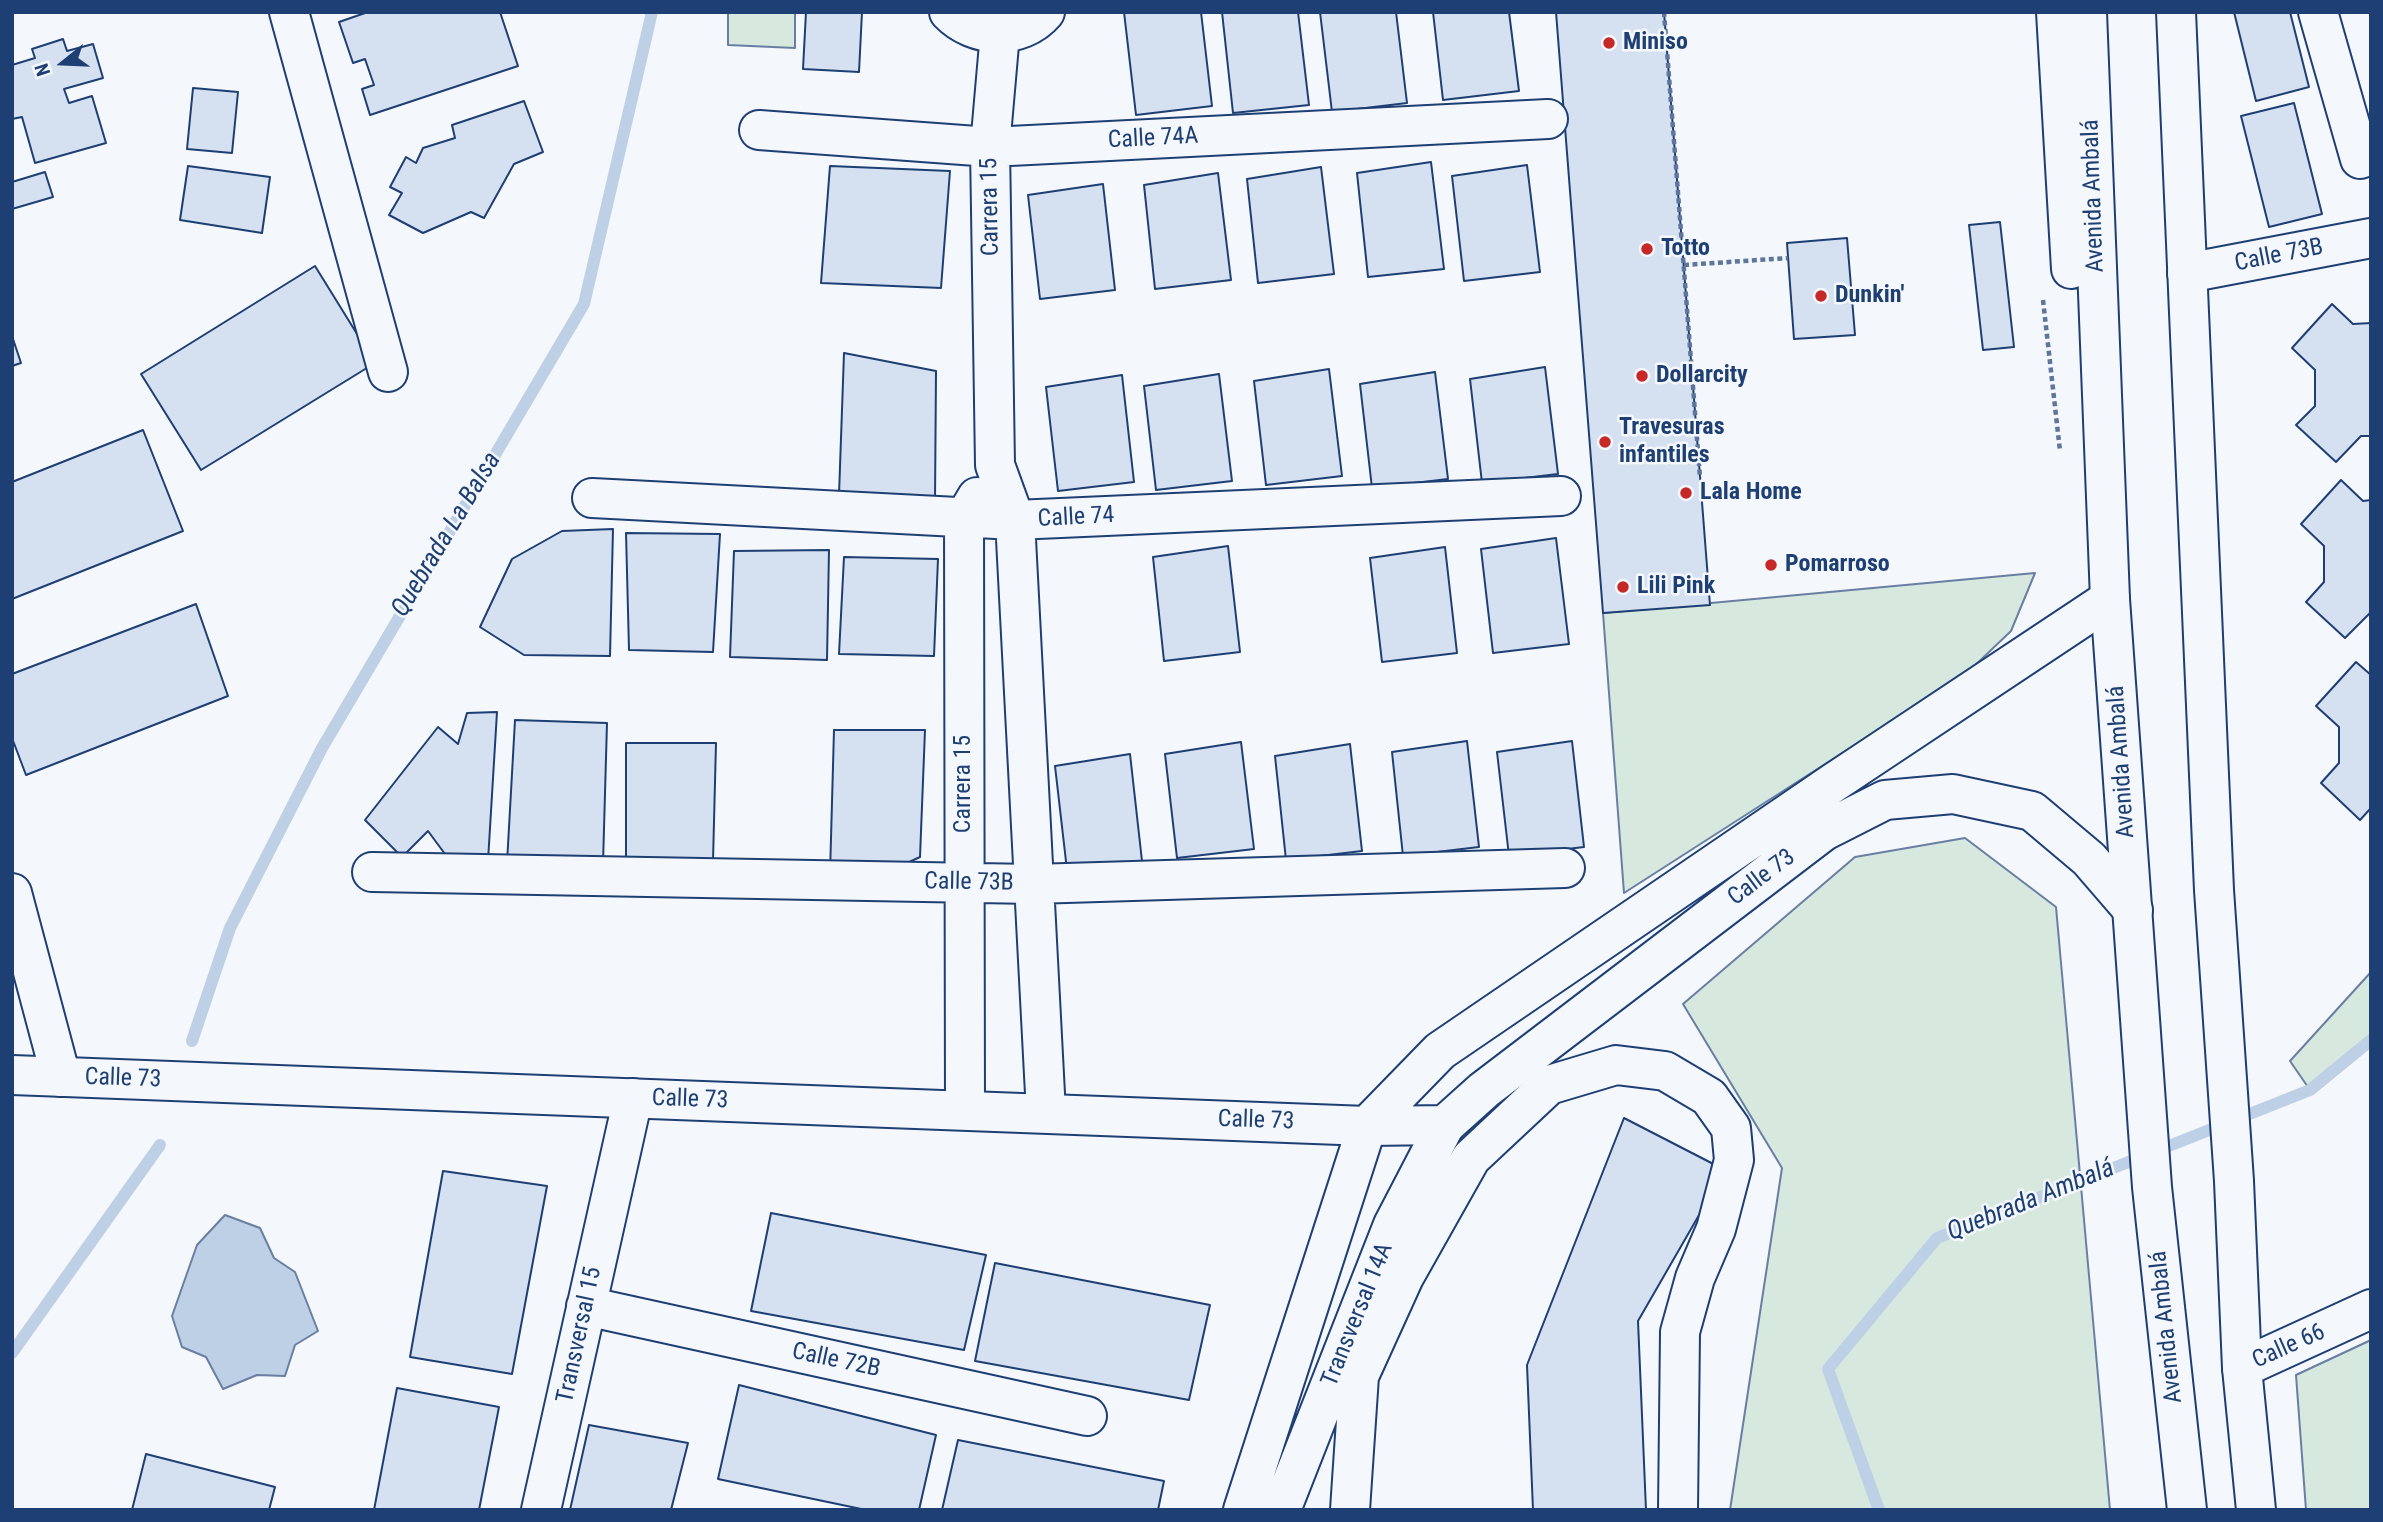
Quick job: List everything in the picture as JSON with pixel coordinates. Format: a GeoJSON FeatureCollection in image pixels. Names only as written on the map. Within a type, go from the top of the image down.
{"type":"FeatureCollection","features":[{"type":"Feature","properties":{"kind":"street"},"geometry":{"type":"LineString","coordinates":[[289,12],[388,372]]}},
{"type":"Feature","properties":{"kind":"street"},"geometry":{"type":"LineString","coordinates":[[949,12],[957,21],[978,31],[1000,33],[1021,29],[1045,12]]}},
{"type":"Feature","properties":{"kind":"street"},"geometry":{"type":"LineString","coordinates":[[2056,12],[2089,582],[2110,599]]}},
{"type":"Feature","properties":{"kind":"street","name":"Avenida Ambalá"},"geometry":{"type":"LineString","coordinates":[[2087,12],[2110,599],[2152,1187],[2187,1510]]}},
{"type":"Feature","properties":{"kind":"street"},"geometry":{"type":"LineString","coordinates":[[2176,12],[2223,1038],[2234,1181],[2242,1368],[2256,1510]]}},
{"type":"Feature","properties":{"kind":"street"},"geometry":{"type":"LineString","coordinates":[[2318,12],[2360,159]]}},
{"type":"Feature","properties":{"kind":"street","name":"Carrera 15"},"geometry":{"type":"LineString","coordinates":[[1000,33],[990,147],[995,465],[1015,520],[1046,1114]]}},
{"type":"Feature","properties":{"kind":"street","name":"Calle 74A"},"geometry":{"type":"LineString","coordinates":[[759,130],[990,147],[1548,119]]}},
{"type":"Feature","properties":{"kind":"street","name":"Calle 73B"},"geometry":{"type":"LineString","coordinates":[[2187,273],[2371,239]]}},
{"type":"Feature","properties":{"kind":"street","name":"Carrera 15"},"geometry":{"type":"LineString","coordinates":[[965,1110],[964,519],[995,465]]}},
{"type":"Feature","properties":{"kind":"street","name":"Calle 74"},"geometry":{"type":"LineString","coordinates":[[592,498],[1015,520],[1561,496]]}},
{"type":"Feature","properties":{"kind":"street","name":"Calle 73"},"geometry":{"type":"LineString","coordinates":[[1367,1126],[1440,1051],[1822,790],[2110,599]]}},
{"type":"Feature","properties":{"kind":"street","name":"Calle 73"},"geometry":{"type":"LineString","coordinates":[[12,1075],[1367,1126],[1445,1125],[1484,1090],[1824,831],[1885,800],[1953,794],[2032,811],[2089,859],[2133,910]]}},
{"type":"Feature","properties":{"kind":"street","name":"Calle 73B"},"geometry":{"type":"LineString","coordinates":[[372,872],[1034,884],[1565,868]]}},
{"type":"Feature","properties":{"kind":"street"},"geometry":{"type":"LineString","coordinates":[[12,893],[61,1077]]}},
{"type":"Feature","properties":{"kind":"street"},"geometry":{"type":"LineString","coordinates":[[1350,1510],[1359,1376],[1404,1277],[1471,1157],[1549,1086],[1616,1065],[1665,1071],[1709,1097],[1731,1128],[1734,1160],[1716,1229],[1695,1279],[1680,1332],[1678,1510]]}},
{"type":"Feature","properties":{"kind":"street","name":"Transversal 15"},"geometry":{"type":"LineString","coordinates":[[541,1510],[633,1098]]}},
{"type":"Feature","properties":{"kind":"street","name":"Transversal 14A"},"geometry":{"type":"LineString","coordinates":[[1281,1510],[1393,1225],[1445,1125]]}},
{"type":"Feature","properties":{"kind":"street","name":"Transversal 14A"},"geometry":{"type":"LineString","coordinates":[[1243,1510],[1367,1126]]}},
{"type":"Feature","properties":{"kind":"street","name":"Calle 72B"},"geometry":{"type":"LineString","coordinates":[[586,1306],[1087,1416]]}},
{"type":"Feature","properties":{"kind":"street","name":"Calle 66"},"geometry":{"type":"LineString","coordinates":[[2242,1368],[2337,1327],[2371,1309]]}},
{"type":"Feature","properties":{"kind":"path"},"geometry":{"type":"LineString","coordinates":[[1664,12],[1700,477]]}},
{"type":"Feature","properties":{"kind":"path"},"geometry":{"type":"LineString","coordinates":[[1684,265],[1788,258]]}},
{"type":"Feature","properties":{"kind":"path"},"geometry":{"type":"LineString","coordinates":[[2043,297],[2060,455]]}},
{"type":"Feature","properties":{"kind":"shaded area"},"geometry":{"type":"Polygon","coordinates":[[[728,12],[795,12],[795,48],[728,45],[728,12]]]}},
{"type":"Feature","properties":{"kind":"shaded area"},"geometry":{"type":"Polygon","coordinates":[[[2035,573],[2011,631],[1967,673],[1624,893],[1603,613],[2035,573]]]}},
{"type":"Feature","properties":{"kind":"shaded area"},"geometry":{"type":"Polygon","coordinates":[[[1965,838],[2056,907],[2110,1510],[1730,1510],[1782,1168],[1683,1004],[1855,857],[1965,838]]]}},
{"type":"Feature","properties":{"kind":"shaded area"},"geometry":{"type":"Polygon","coordinates":[[[2371,972],[2371,1035],[2310,1090],[2290,1061],[2371,972]]]}},
{"type":"Feature","properties":{"kind":"shaded area"},"geometry":{"type":"Polygon","coordinates":[[[2371,1340],[2371,1510],[2306,1510],[2296,1375],[2371,1340]]]}},
{"type":"Feature","properties":{"kind":"water"},"geometry":{"type":"Polygon","coordinates":[[[225,1215],[260,1228],[274,1258],[295,1272],[318,1331],[295,1345],[285,1376],[257,1375],[223,1389],[206,1357],[182,1347],[172,1316],[197,1245],[225,1215]]]}},
{"type":"Feature","properties":{"kind":"building"},"geometry":{"type":"Polygon","coordinates":[[[368,12],[500,12],[518,66],[370,115],[362,89],[374,85],[365,59],[353,63],[339,22],[368,12]]]}},
{"type":"Feature","properties":{"kind":"building"},"geometry":{"type":"Polygon","coordinates":[[[806,12],[862,12],[859,72],[803,69],[806,12]]]}},
{"type":"Feature","properties":{"kind":"building"},"geometry":{"type":"Polygon","coordinates":[[[1124,12],[1201,12],[1212,106],[1136,115],[1124,12]]]}},
{"type":"Feature","properties":{"kind":"building"},"geometry":{"type":"Polygon","coordinates":[[[1222,12],[1298,12],[1309,105],[1233,113],[1222,12]]]}},
{"type":"Feature","properties":{"kind":"building"},"geometry":{"type":"Polygon","coordinates":[[[1320,12],[1396,12],[1407,103],[1332,112],[1320,12]]]}},
{"type":"Feature","properties":{"kind":"building"},"geometry":{"type":"Polygon","coordinates":[[[1433,12],[1509,12],[1519,91],[1443,100],[1433,12]]]}},
{"type":"Feature","properties":{"kind":"building"},"geometry":{"type":"Polygon","coordinates":[[[1556,12],[1664,12],[1710,605],[1603,613],[1556,12]]]}},
{"type":"Feature","properties":{"kind":"building"},"geometry":{"type":"Polygon","coordinates":[[[2234,12],[2290,12],[2309,87],[2256,101],[2234,12]]]}},
{"type":"Feature","properties":{"kind":"building"},"geometry":{"type":"Polygon","coordinates":[[[63,39],[67,51],[93,44],[103,78],[64,89],[69,103],[92,96],[106,143],[35,163],[22,117],[12,119],[12,65],[35,58],[32,49],[63,39]]]}},
{"type":"Feature","properties":{"kind":"building"},"geometry":{"type":"Polygon","coordinates":[[[193,88],[238,92],[232,153],[187,149],[193,88]]]}},
{"type":"Feature","properties":{"kind":"building"},"geometry":{"type":"Polygon","coordinates":[[[524,101],[543,152],[514,164],[484,218],[471,212],[423,233],[389,215],[402,193],[390,187],[406,157],[416,163],[423,148],[455,138],[452,125],[524,101]]]}},
{"type":"Feature","properties":{"kind":"building"},"geometry":{"type":"Polygon","coordinates":[[[2294,103],[2322,214],[2269,227],[2241,116],[2294,103]]]}},
{"type":"Feature","properties":{"kind":"building"},"geometry":{"type":"Polygon","coordinates":[[[1431,162],[1444,269],[1368,277],[1357,173],[1431,162]]]}},
{"type":"Feature","properties":{"kind":"building"},"geometry":{"type":"Polygon","coordinates":[[[1527,165],[1540,272],[1464,281],[1452,176],[1527,165]]]}},
{"type":"Feature","properties":{"kind":"building"},"geometry":{"type":"Polygon","coordinates":[[[188,166],[270,177],[262,233],[180,220],[188,166]]]}},
{"type":"Feature","properties":{"kind":"building"},"geometry":{"type":"Polygon","coordinates":[[[830,166],[950,171],[941,288],[821,283],[830,166]]]}},
{"type":"Feature","properties":{"kind":"building"},"geometry":{"type":"Polygon","coordinates":[[[1321,167],[1334,274],[1258,283],[1247,179],[1321,167]]]}},
{"type":"Feature","properties":{"kind":"building"},"geometry":{"type":"Polygon","coordinates":[[[45,172],[53,197],[12,209],[12,182],[45,172]]]}},
{"type":"Feature","properties":{"kind":"building"},"geometry":{"type":"Polygon","coordinates":[[[1218,173],[1231,280],[1155,289],[1144,185],[1218,173]]]}},
{"type":"Feature","properties":{"kind":"building"},"geometry":{"type":"Polygon","coordinates":[[[1103,184],[1115,290],[1040,299],[1028,195],[1103,184]]]}},
{"type":"Feature","properties":{"kind":"building"},"geometry":{"type":"Polygon","coordinates":[[[2000,222],[2014,347],[1983,350],[1969,225],[2000,222]]]}},
{"type":"Feature","properties":{"kind":"building","name":"Dunkin'"},"geometry":{"type":"Polygon","coordinates":[[[1847,238],[1855,335],[1794,339],[1787,243],[1847,238]]]}},
{"type":"Feature","properties":{"kind":"building"},"geometry":{"type":"Polygon","coordinates":[[[315,266],[375,363],[201,470],[141,374],[315,266]]]}},
{"type":"Feature","properties":{"kind":"building"},"geometry":{"type":"Polygon","coordinates":[[[2332,304],[2353,324],[2371,323],[2371,436],[2361,436],[2336,462],[2296,425],[2315,406],[2315,370],[2292,348],[2332,304]]]}},
{"type":"Feature","properties":{"kind":"building"},"geometry":{"type":"Polygon","coordinates":[[[12,336],[21,363],[12,366],[12,336]]]}},
{"type":"Feature","properties":{"kind":"building"},"geometry":{"type":"Polygon","coordinates":[[[844,353],[936,371],[935,501],[839,495],[844,353]]]}},
{"type":"Feature","properties":{"kind":"building"},"geometry":{"type":"Polygon","coordinates":[[[1545,367],[1558,474],[1482,483],[1470,379],[1545,367]]]}},
{"type":"Feature","properties":{"kind":"building"},"geometry":{"type":"Polygon","coordinates":[[[1329,369],[1342,476],[1266,485],[1254,381],[1329,369]]]}},
{"type":"Feature","properties":{"kind":"building"},"geometry":{"type":"Polygon","coordinates":[[[1435,372],[1448,479],[1372,488],[1360,384],[1435,372]]]}},
{"type":"Feature","properties":{"kind":"building"},"geometry":{"type":"Polygon","coordinates":[[[1219,374],[1232,481],[1156,490],[1144,386],[1219,374]]]}},
{"type":"Feature","properties":{"kind":"building"},"geometry":{"type":"Polygon","coordinates":[[[1122,375],[1134,482],[1058,491],[1046,387],[1122,375]]]}},
{"type":"Feature","properties":{"kind":"building"},"geometry":{"type":"Polygon","coordinates":[[[143,430],[183,531],[12,599],[12,482],[143,430]]]}},
{"type":"Feature","properties":{"kind":"building"},"geometry":{"type":"Polygon","coordinates":[[[2341,480],[2363,501],[2371,500],[2371,612],[2345,638],[2306,602],[2324,582],[2324,546],[2301,524],[2341,480]]]}},
{"type":"Feature","properties":{"kind":"building"},"geometry":{"type":"Polygon","coordinates":[[[613,529],[610,656],[524,655],[480,627],[512,559],[562,531],[613,529]]]}},
{"type":"Feature","properties":{"kind":"building"},"geometry":{"type":"Polygon","coordinates":[[[626,533],[720,534],[713,652],[629,650],[626,533]]]}},
{"type":"Feature","properties":{"kind":"building"},"geometry":{"type":"Polygon","coordinates":[[[1556,538],[1569,644],[1493,653],[1481,549],[1556,538]]]}},
{"type":"Feature","properties":{"kind":"building"},"geometry":{"type":"Polygon","coordinates":[[[1228,546],[1240,652],[1164,661],[1153,557],[1228,546]]]}},
{"type":"Feature","properties":{"kind":"building"},"geometry":{"type":"Polygon","coordinates":[[[1445,547],[1457,653],[1382,662],[1370,558],[1445,547]]]}},
{"type":"Feature","properties":{"kind":"building"},"geometry":{"type":"Polygon","coordinates":[[[829,550],[827,660],[730,657],[734,551],[829,550]]]}},
{"type":"Feature","properties":{"kind":"building"},"geometry":{"type":"Polygon","coordinates":[[[844,557],[938,559],[934,656],[839,654],[844,557]]]}},
{"type":"Feature","properties":{"kind":"building"},"geometry":{"type":"Polygon","coordinates":[[[196,604],[228,696],[26,775],[12,738],[12,674],[196,604]]]}},
{"type":"Feature","properties":{"kind":"building"},"geometry":{"type":"Polygon","coordinates":[[[2356,662],[2371,675],[2371,808],[2360,820],[2321,783],[2339,763],[2339,727],[2316,706],[2356,662]]]}},
{"type":"Feature","properties":{"kind":"building"},"geometry":{"type":"Polygon","coordinates":[[[497,712],[488,861],[445,854],[428,831],[402,857],[365,820],[438,727],[458,744],[467,713],[497,712]]]}},
{"type":"Feature","properties":{"kind":"building"},"geometry":{"type":"Polygon","coordinates":[[[515,720],[607,723],[603,864],[507,863],[515,720]]]}},
{"type":"Feature","properties":{"kind":"building"},"geometry":{"type":"Polygon","coordinates":[[[834,730],[925,730],[920,857],[892,870],[830,874],[834,730]]]}},
{"type":"Feature","properties":{"kind":"building"},"geometry":{"type":"Polygon","coordinates":[[[1467,741],[1479,847],[1403,856],[1392,752],[1467,741]]]}},
{"type":"Feature","properties":{"kind":"building"},"geometry":{"type":"Polygon","coordinates":[[[1572,741],[1584,847],[1509,856],[1497,752],[1572,741]]]}},
{"type":"Feature","properties":{"kind":"building"},"geometry":{"type":"Polygon","coordinates":[[[1241,742],[1254,849],[1177,858],[1165,754],[1241,742]]]}},
{"type":"Feature","properties":{"kind":"building"},"geometry":{"type":"Polygon","coordinates":[[[626,743],[716,743],[713,861],[626,860],[626,743]]]}},
{"type":"Feature","properties":{"kind":"building"},"geometry":{"type":"Polygon","coordinates":[[[1350,744],[1362,851],[1286,860],[1275,756],[1350,744]]]}},
{"type":"Feature","properties":{"kind":"building"},"geometry":{"type":"Polygon","coordinates":[[[1130,754],[1142,861],[1067,870],[1055,766],[1130,754]]]}},
{"type":"Feature","properties":{"kind":"building"},"geometry":{"type":"Polygon","coordinates":[[[1624,1118],[1725,1170],[1638,1321],[1646,1510],[1533,1510],[1527,1365],[1624,1118]]]}},
{"type":"Feature","properties":{"kind":"building"},"geometry":{"type":"Polygon","coordinates":[[[443,1171],[547,1186],[512,1374],[410,1357],[443,1171]]]}},
{"type":"Feature","properties":{"kind":"building"},"geometry":{"type":"Polygon","coordinates":[[[771,1213],[986,1255],[964,1350],[751,1311],[771,1213]]]}},
{"type":"Feature","properties":{"kind":"building"},"geometry":{"type":"Polygon","coordinates":[[[995,1263],[1210,1305],[1189,1400],[975,1361],[995,1263]]]}},
{"type":"Feature","properties":{"kind":"building"},"geometry":{"type":"Polygon","coordinates":[[[739,1385],[936,1435],[919,1510],[866,1510],[718,1479],[739,1385]]]}},
{"type":"Feature","properties":{"kind":"building"},"geometry":{"type":"Polygon","coordinates":[[[397,1388],[499,1407],[479,1510],[374,1510],[397,1388]]]}},
{"type":"Feature","properties":{"kind":"building"},"geometry":{"type":"Polygon","coordinates":[[[589,1425],[688,1443],[671,1510],[570,1510],[589,1425]]]}},
{"type":"Feature","properties":{"kind":"building"},"geometry":{"type":"Polygon","coordinates":[[[958,1440],[1164,1481],[1158,1510],[942,1510],[958,1440]]]}},
{"type":"Feature","properties":{"kind":"building"},"geometry":{"type":"Polygon","coordinates":[[[146,1454],[275,1487],[269,1510],[132,1510],[146,1454]]]}},
{"type":"Feature","properties":{"kind":"waterway","name":"Quebrada La Balsa"},"geometry":{"type":"LineString","coordinates":[[192,1041],[230,928],[322,748],[584,304],[652,12]]}},
{"type":"Feature","properties":{"kind":"waterway","name":"Quebrada Ambalá"},"geometry":{"type":"LineString","coordinates":[[1879,1510],[1828,1369],[1937,1238],[2310,1090],[2371,1040]]}},
{"type":"Feature","properties":{"kind":"waterway"},"geometry":{"type":"LineString","coordinates":[[12,1353],[160,1145]]}},
{"type":"Feature","properties":{"kind":"place","name":"Miniso"},"geometry":{"type":"Point","coordinates":[1609,43]}},
{"type":"Feature","properties":{"kind":"place","name":"Totto"},"geometry":{"type":"Point","coordinates":[1647,249]}},
{"type":"Feature","properties":{"kind":"place","name":"Dunkin'"},"geometry":{"type":"Point","coordinates":[1821,296]}},
{"type":"Feature","properties":{"kind":"place","name":"Dollarcity"},"geometry":{"type":"Point","coordinates":[1642,376]}},
{"type":"Feature","properties":{"kind":"place","name":"Travesuras infantiles"},"geometry":{"type":"Point","coordinates":[1605,442]}},
{"type":"Feature","properties":{"kind":"place","name":"Lala Home"},"geometry":{"type":"Point","coordinates":[1686,493]}},
{"type":"Feature","properties":{"kind":"place","name":"Pomarroso"},"geometry":{"type":"Point","coordinates":[1771,565]}},
{"type":"Feature","properties":{"kind":"place","name":"Lili Pink"},"geometry":{"type":"Point","coordinates":[1623,587]}}]}
